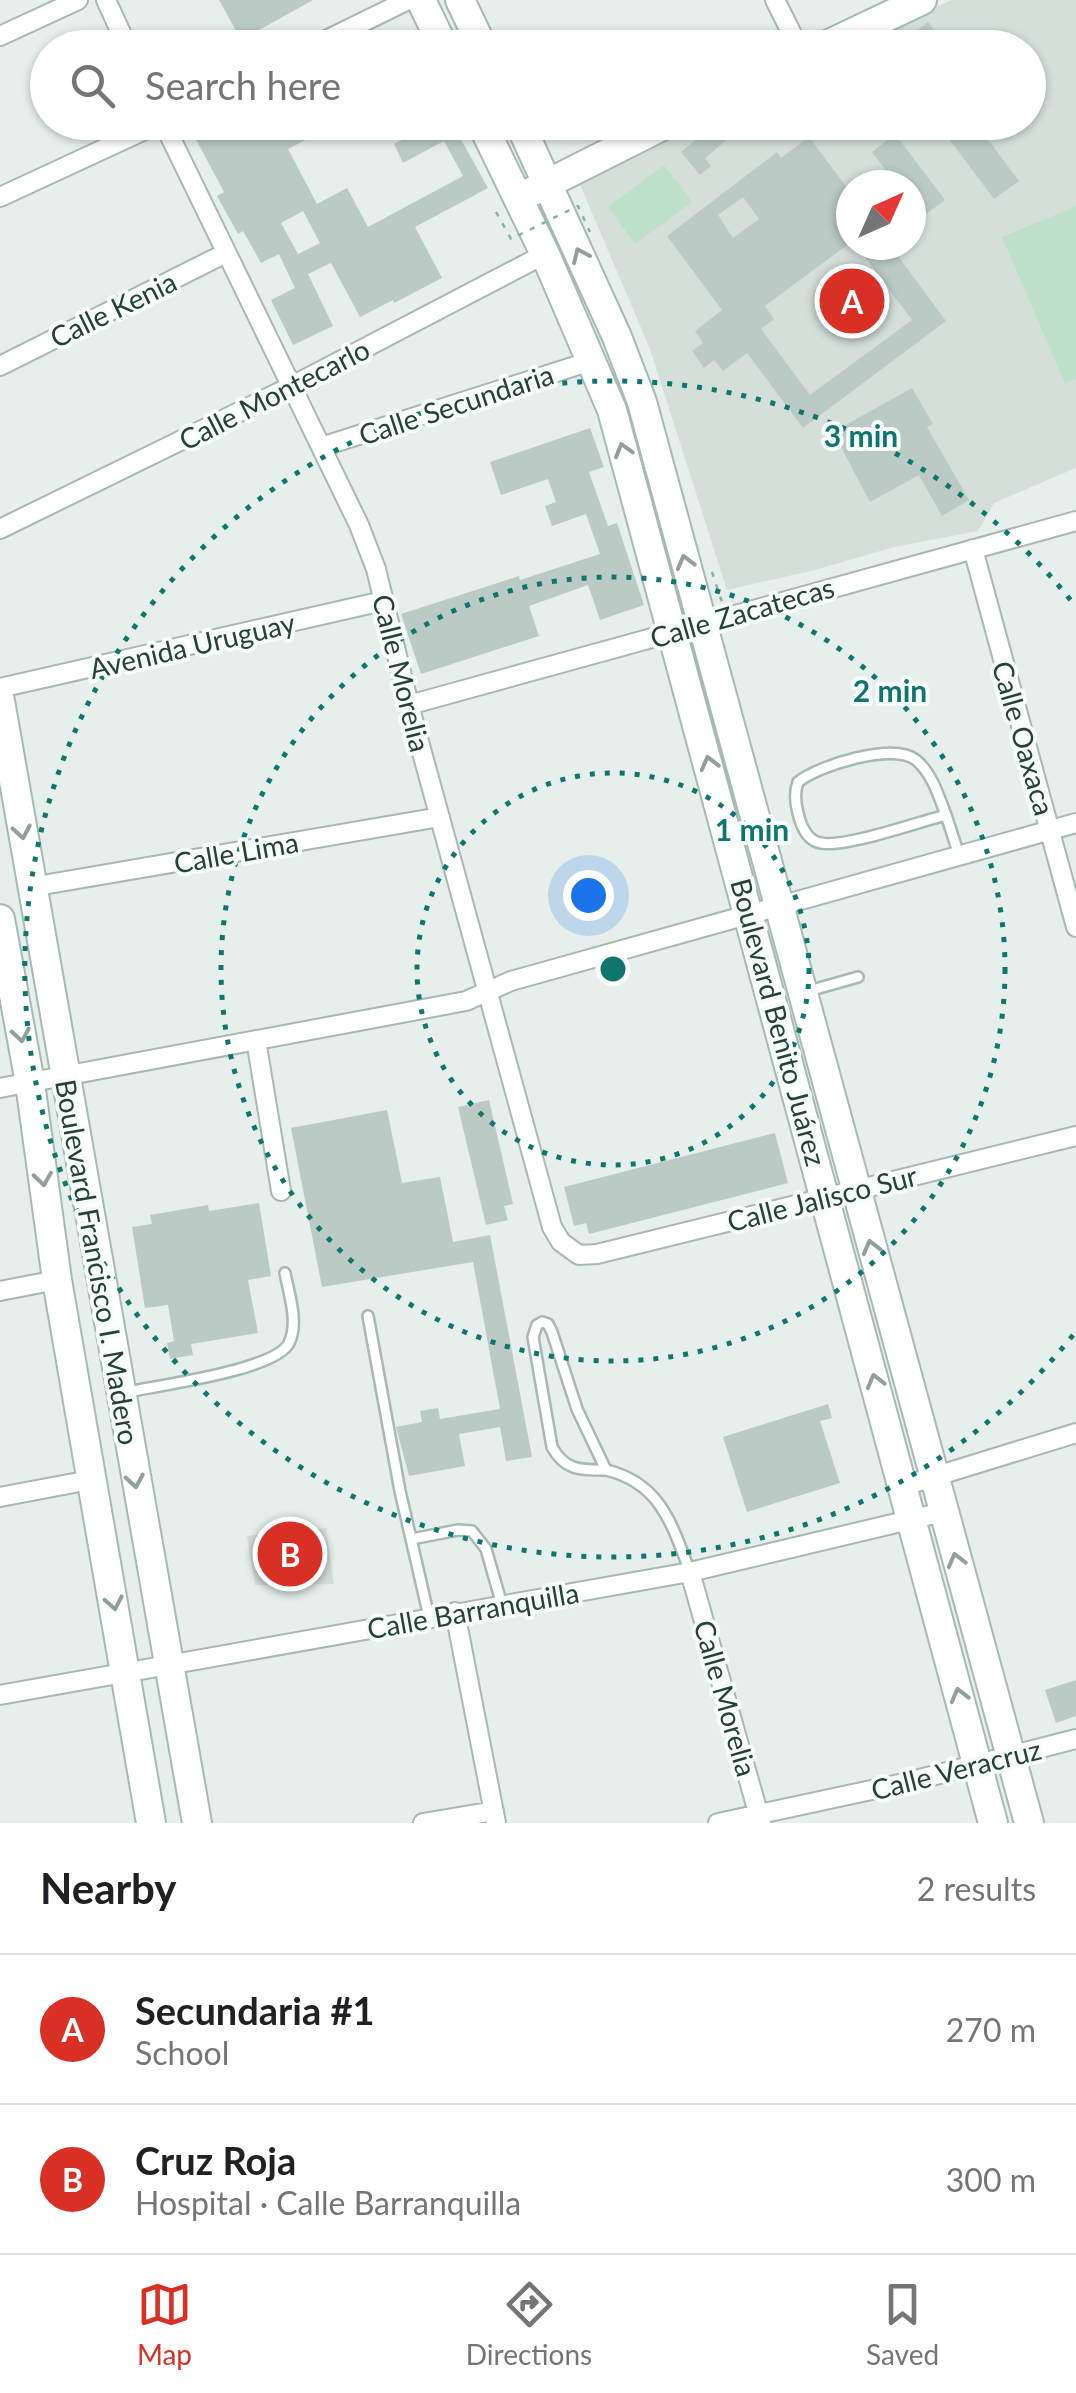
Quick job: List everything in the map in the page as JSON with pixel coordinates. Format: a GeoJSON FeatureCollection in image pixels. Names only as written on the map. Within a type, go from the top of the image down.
{"type":"FeatureCollection","features":[{"type":"Feature","properties":{"kind":"main road"},"geometry":{"type":"LineString","coordinates":[[421,0],[435,30]]}},
{"type":"Feature","properties":{"kind":"main road"},"geometry":{"type":"LineString","coordinates":[[460,0],[474,30]]}},
{"type":"Feature","properties":{"kind":"main road"},"geometry":{"type":"LineString","coordinates":[[859,30],[922,0]]}},
{"type":"Feature","properties":{"kind":"main road","name":"Boulevard Benito Juárez"},"geometry":{"type":"LineString","coordinates":[[487,140],[507,205],[545,254],[612,410],[994,1823]]}},
{"type":"Feature","properties":{"kind":"main road","name":"Boulevard Benito Juárez"},"geometry":{"type":"LineString","coordinates":[[527,140],[617,337],[642,402],[1029,1823]]}},
{"type":"Feature","properties":{"kind":"main road"},"geometry":{"type":"LineString","coordinates":[[507,205],[635,140]]}},
{"type":"Feature","properties":{"kind":"main road","name":"Boulevard Francisco I. Madero"},"geometry":{"type":"LineString","coordinates":[[0,701],[197,1823]]}},
{"type":"Feature","properties":{"kind":"main road","name":"Boulevard Francisco I. Madero"},"geometry":{"type":"LineString","coordinates":[[0,919],[30,1083],[90,1480],[151,1823]]}},
{"type":"Feature","properties":{"kind":"street"},"geometry":{"type":"LineString","coordinates":[[0,36],[78,0]]}},
{"type":"Feature","properties":{"kind":"street"},"geometry":{"type":"LineString","coordinates":[[106,0],[120,30]]}},
{"type":"Feature","properties":{"kind":"street"},"geometry":{"type":"LineString","coordinates":[[347,30],[408,0]]}},
{"type":"Feature","properties":{"kind":"street"},"geometry":{"type":"LineString","coordinates":[[775,0],[789,30]]}},
{"type":"Feature","properties":{"kind":"street"},"geometry":{"type":"LineString","coordinates":[[0,197],[123,140]]}},
{"type":"Feature","properties":{"kind":"street","name":"Calle Morelia"},"geometry":{"type":"LineString","coordinates":[[171,140],[359,525],[376,569],[409,705],[552,1227],[568,1250]]}},
{"type":"Feature","properties":{"kind":"street","name":"Calle Kenia"},"geometry":{"type":"LineString","coordinates":[[0,366],[226,253]]}},
{"type":"Feature","properties":{"kind":"street","name":"Calle Montecarlo"},"geometry":{"type":"LineString","coordinates":[[0,529],[292,386],[545,254]]}},
{"type":"Feature","properties":{"kind":"street","name":"Calle Secundaria"},"geometry":{"type":"LineString","coordinates":[[321,446],[591,361]]}},
{"type":"Feature","properties":{"kind":"street","name":"Calle Zacatecas"},"geometry":{"type":"LineString","coordinates":[[409,705],[1076,522]]}},
{"type":"Feature","properties":{"kind":"street","name":"Calle Oaxaca"},"geometry":{"type":"LineString","coordinates":[[973,549],[1076,927]]}},
{"type":"Feature","properties":{"kind":"street","name":"Avenida Uruguay"},"geometry":{"type":"LineString","coordinates":[[0,688],[383,601]]}},
{"type":"Feature","properties":{"kind":"street","name":"Calle Lima"},"geometry":{"type":"LineString","coordinates":[[31,886],[440,817]]}},
{"type":"Feature","properties":{"kind":"street"},"geometry":{"type":"LineString","coordinates":[[0,1088],[436,1008],[490,993],[511,981],[749,912],[1076,823]]}},
{"type":"Feature","properties":{"kind":"street"},"geometry":{"type":"LineString","coordinates":[[256,1040],[281,1191]]}},
{"type":"Feature","properties":{"kind":"street","name":"Calle Jalisco Sur"},"geometry":{"type":"LineString","coordinates":[[568,1250],[579,1256],[597,1254],[1076,1136]]}},
{"type":"Feature","properties":{"kind":"street"},"geometry":{"type":"LineString","coordinates":[[0,1291],[57,1280]]}},
{"type":"Feature","properties":{"kind":"street"},"geometry":{"type":"LineString","coordinates":[[904,1486],[1076,1432]]}},
{"type":"Feature","properties":{"kind":"street"},"geometry":{"type":"LineString","coordinates":[[0,1497],[90,1480]]}},
{"type":"Feature","properties":{"kind":"street","name":"Calle Barranquilla"},"geometry":{"type":"LineString","coordinates":[[0,1695],[690,1572],[943,1512]]}},
{"type":"Feature","properties":{"kind":"street","name":"Calle Morelia"},"geometry":{"type":"LineString","coordinates":[[690,1572],[760,1819]]}},
{"type":"Feature","properties":{"kind":"street"},"geometry":{"type":"LineString","coordinates":[[423,1823],[495,1817],[455,1612]]}},
{"type":"Feature","properties":{"kind":"street","name":"Calle Veracruz"},"geometry":{"type":"LineString","coordinates":[[718,1823],[760,1819],[1076,1739]]}},
{"type":"Feature","properties":{"kind":"lane"},"geometry":{"type":"LineString","coordinates":[[946,815],[822,844],[807,835],[800,823],[795,792],[798,782],[816,772],[882,753],[901,752],[916,760],[933,783],[946,815],[959,854]]}},
{"type":"Feature","properties":{"kind":"lane"},"geometry":{"type":"LineString","coordinates":[[802,992],[858,977]]}},
{"type":"Feature","properties":{"kind":"lane"},"geometry":{"type":"LineString","coordinates":[[119,1394],[271,1360],[289,1343],[293,1322],[286,1274]]}},
{"type":"Feature","properties":{"kind":"lane"},"geometry":{"type":"LineString","coordinates":[[368,1316],[400,1491],[429,1617]]}},
{"type":"Feature","properties":{"kind":"lane"},"geometry":{"type":"LineString","coordinates":[[606,1470],[577,1409],[552,1332],[542,1322],[533,1336],[552,1447],[560,1461],[568,1467],[606,1470],[638,1482],[662,1507],[690,1572]]}},
{"type":"Feature","properties":{"kind":"lane"},"geometry":{"type":"LineString","coordinates":[[412,1538],[472,1530],[486,1549],[502,1605]]}},
{"type":"Feature","properties":{"kind":"path"},"geometry":{"type":"LineString","coordinates":[[507,205],[511,239],[578,206],[590,232]]}},
{"type":"Feature","properties":{"kind":"shaded area"},"geometry":{"type":"Polygon","coordinates":[[[952,0],[1076,0],[1076,468],[994,503],[978,531],[894,547],[727,590],[650,349],[578,180],[657,140],[1046,140],[1046,30],[882,30],[952,0]]]}},
{"type":"Feature","properties":{"kind":"shaded area"},"geometry":{"type":"Polygon","coordinates":[[[326,1528],[334,1584],[255,1585],[247,1536],[326,1528]]]}},
{"type":"Feature","properties":{"kind":"green space"},"geometry":{"type":"Polygon","coordinates":[[[664,165],[692,202],[635,244],[608,207],[664,165]]]}},
{"type":"Feature","properties":{"kind":"green space"},"geometry":{"type":"Polygon","coordinates":[[[1076,206],[1076,379],[1065,384],[1002,237],[1076,206]]]}},
{"type":"Feature","properties":{"kind":"building"},"geometry":{"type":"Polygon","coordinates":[[[219,0],[313,0],[259,30],[236,30],[219,0]]]}},
{"type":"Feature","properties":{"kind":"building"},"geometry":{"type":"Polygon","coordinates":[[[928,22],[934,30],[918,30],[928,22]]]}},
{"type":"Feature","properties":{"kind":"building"},"geometry":{"type":"Polygon","coordinates":[[[196,140],[305,140],[288,149],[317,204],[347,188],[368,227],[463,176],[444,141],[403,163],[394,144],[402,140],[461,140],[488,188],[415,227],[442,278],[394,303],[393,300],[360,317],[331,263],[308,274],[333,326],[293,345],[271,300],[295,288],[279,254],[261,263],[243,231],[238,234],[217,196],[224,192],[196,140]],[[303,211],[281,223],[298,254],[320,243],[303,211]]]}},
{"type":"Feature","properties":{"kind":"building"},"geometry":{"type":"Polygon","coordinates":[[[695,140],[726,140],[705,158],[711,166],[700,175],[681,152],[695,140]]]}},
{"type":"Feature","properties":{"kind":"building"},"geometry":{"type":"Polygon","coordinates":[[[805,140],[811,140],[836,173],[836,253],[765,306],[774,319],[761,329],[810,395],[912,320],[867,260],[901,260],[946,321],[803,428],[747,353],[723,371],[714,360],[704,368],[692,351],[703,343],[695,331],[722,310],[667,236],[777,152],[781,158],[805,140]],[[743,197],[718,215],[733,238],[759,219],[743,197]]]}},
{"type":"Feature","properties":{"kind":"building"},"geometry":{"type":"Polygon","coordinates":[[[887,140],[900,140],[922,170],[886,170],[872,152],[887,140]]]}},
{"type":"Feature","properties":{"kind":"building"},"geometry":{"type":"Polygon","coordinates":[[[950,140],[988,140],[1019,181],[994,199],[950,140]]]}},
{"type":"Feature","properties":{"kind":"building"},"geometry":{"type":"Polygon","coordinates":[[[926,175],[945,200],[926,214],[926,175]]]}},
{"type":"Feature","properties":{"kind":"building"},"geometry":{"type":"Polygon","coordinates":[[[912,388],[933,424],[927,427],[969,500],[942,516],[919,475],[870,502],[833,432],[912,388]]]}},
{"type":"Feature","properties":{"kind":"building"},"geometry":{"type":"Polygon","coordinates":[[[590,428],[604,467],[589,472],[608,526],[617,523],[644,605],[600,620],[588,585],[529,606],[539,636],[421,674],[401,614],[600,554],[586,514],[552,526],[545,506],[556,502],[548,479],[501,495],[490,462],[590,428]]]}},
{"type":"Feature","properties":{"kind":"building"},"geometry":{"type":"Polygon","coordinates":[[[489,1100],[513,1204],[504,1206],[508,1220],[486,1225],[458,1107],[489,1100]]]}},
{"type":"Feature","properties":{"kind":"building"},"geometry":{"type":"Polygon","coordinates":[[[387,1110],[402,1183],[440,1177],[453,1242],[490,1235],[532,1457],[506,1461],[500,1427],[459,1434],[465,1466],[409,1476],[396,1427],[422,1422],[420,1411],[438,1408],[440,1419],[500,1409],[473,1262],[322,1287],[291,1128],[387,1110]]]}},
{"type":"Feature","properties":{"kind":"building"},"geometry":{"type":"Polygon","coordinates":[[[775,1133],[788,1183],[589,1234],[586,1223],[574,1226],[564,1187],[775,1133]]]}},
{"type":"Feature","properties":{"kind":"building"},"geometry":{"type":"Polygon","coordinates":[[[259,1203],[271,1276],[248,1280],[258,1333],[191,1344],[193,1355],[170,1359],[167,1343],[174,1341],[168,1305],[145,1308],[132,1227],[152,1224],[150,1215],[208,1205],[209,1211],[259,1203]]]}},
{"type":"Feature","properties":{"kind":"building"},"geometry":{"type":"Polygon","coordinates":[[[828,1404],[832,1418],[820,1421],[840,1483],[747,1512],[723,1437],[828,1404]]]}},
{"type":"Feature","properties":{"kind":"building"},"geometry":{"type":"Polygon","coordinates":[[[1076,1680],[1076,1716],[1056,1723],[1045,1690],[1076,1680]]]}},
{"type":"Feature","properties":{"kind":"place","name":"Secundaria #1"},"geometry":{"type":"Point","coordinates":[852,301]}},
{"type":"Feature","properties":{"kind":"place","name":"Cruz Roja"},"geometry":{"type":"Point","coordinates":[290,1554]}}]}
